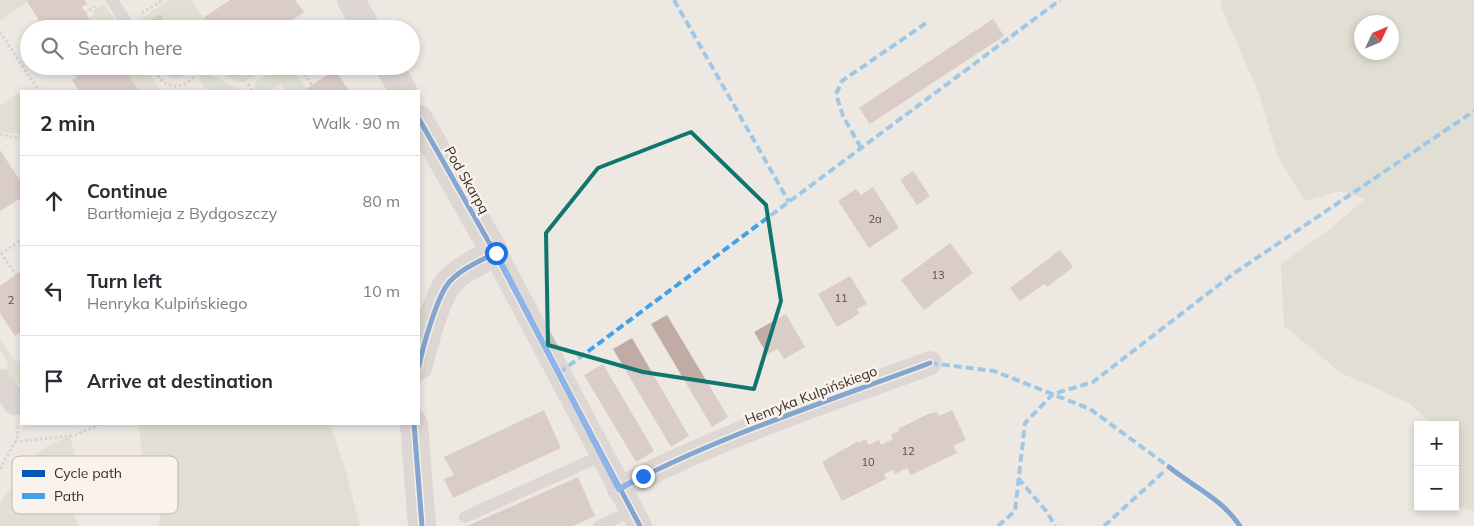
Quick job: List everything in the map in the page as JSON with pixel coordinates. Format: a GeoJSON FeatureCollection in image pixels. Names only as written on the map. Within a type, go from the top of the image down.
{"type":"FeatureCollection","features":[{"type":"Feature","properties":{"kind":"street"},"geometry":{"type":"LineString","coordinates":[[351,0],[362,20]]}},
{"type":"Feature","properties":{"kind":"street"},"geometry":{"type":"LineString","coordinates":[[394,75],[402,90]]}},
{"type":"Feature","properties":{"kind":"street","name":"Pod Skarpą"},"geometry":{"type":"LineString","coordinates":[[420,121],[496,253]]}},
{"type":"Feature","properties":{"kind":"street"},"geometry":{"type":"LineString","coordinates":[[420,363],[438,305],[447,285],[460,273],[496,253],[601,456],[636,518]]}},
{"type":"Feature","properties":{"kind":"street","name":"Henryka Kulpińskiego"},"geometry":{"type":"LineString","coordinates":[[619,489],[643,476],[748,431],[930,363]]}},
{"type":"Feature","properties":{"kind":"street"},"geometry":{"type":"LineString","coordinates":[[0,381],[18,401]]}},
{"type":"Feature","properties":{"kind":"street"},"geometry":{"type":"LineString","coordinates":[[414,425],[422,526]]}},
{"type":"Feature","properties":{"kind":"lane"},"geometry":{"type":"LineString","coordinates":[[112,0],[124,20]]}},
{"type":"Feature","properties":{"kind":"lane"},"geometry":{"type":"LineString","coordinates":[[465,517],[601,456]]}},
{"type":"Feature","properties":{"kind":"lane"},"geometry":{"type":"LineString","coordinates":[[599,526],[636,518]]}},
{"type":"Feature","properties":{"kind":"path"},"geometry":{"type":"LineString","coordinates":[[136,20],[163,0]]}},
{"type":"Feature","properties":{"kind":"path"},"geometry":{"type":"LineString","coordinates":[[0,32],[20,63]]}},
{"type":"Feature","properties":{"kind":"path"},"geometry":{"type":"LineString","coordinates":[[28,75],[37,90]]}},
{"type":"Feature","properties":{"kind":"path"},"geometry":{"type":"LineString","coordinates":[[158,75],[166,84],[180,87],[192,80],[194,75]]}},
{"type":"Feature","properties":{"kind":"path"},"geometry":{"type":"LineString","coordinates":[[305,75],[312,85]]}},
{"type":"Feature","properties":{"kind":"path"},"geometry":{"type":"LineString","coordinates":[[248,84],[251,90]]}},
{"type":"Feature","properties":{"kind":"path"},"geometry":{"type":"LineString","coordinates":[[0,134],[20,139]]}},
{"type":"Feature","properties":{"kind":"path"},"geometry":{"type":"LineString","coordinates":[[16,275],[0,254],[20,241]]}},
{"type":"Feature","properties":{"kind":"path"},"geometry":{"type":"LineString","coordinates":[[0,469],[18,436],[18,401]]}},
{"type":"Feature","properties":{"kind":"path"},"geometry":{"type":"LineString","coordinates":[[15,442],[76,435],[98,425]]}},
{"type":"Feature","properties":{"kind":"highlighted area"},"geometry":{"type":"Polygon","coordinates":[[[691,132],[766,205],[781,301],[754,389],[643,372],[548,345],[546,233],[598,168],[691,132]]]}},
{"type":"Feature","properties":{"kind":"green space"},"geometry":{"type":"Polygon","coordinates":[[[0,0],[30,0],[0,21],[0,0]]]}},
{"type":"Feature","properties":{"kind":"green space"},"geometry":{"type":"Polygon","coordinates":[[[169,0],[191,0],[204,20],[163,20],[159,14],[150,20],[139,20],[169,0]]]}},
{"type":"Feature","properties":{"kind":"green space"},"geometry":{"type":"Polygon","coordinates":[[[1222,0],[1474,0],[1474,511],[1459,507],[1459,421],[1429,421],[1409,403],[1341,373],[1284,326],[1281,264],[1330,229],[1365,199],[1339,191],[1305,201],[1278,157],[1259,94],[1220,4],[1222,0]]]}},
{"type":"Feature","properties":{"kind":"green space"},"geometry":{"type":"Polygon","coordinates":[[[104,4],[115,20],[90,20],[89,18],[94,15],[92,11],[104,4]]]}},
{"type":"Feature","properties":{"kind":"green space"},"geometry":{"type":"Polygon","coordinates":[[[150,75],[160,90],[138,90],[129,76],[150,75]]]}},
{"type":"Feature","properties":{"kind":"green space"},"geometry":{"type":"Polygon","coordinates":[[[168,75],[186,75],[176,79],[168,75]]]}},
{"type":"Feature","properties":{"kind":"green space"},"geometry":{"type":"Polygon","coordinates":[[[201,75],[211,75],[241,90],[210,90],[208,87],[205,89],[199,80],[201,75]]]}},
{"type":"Feature","properties":{"kind":"green space"},"geometry":{"type":"Polygon","coordinates":[[[224,75],[241,75],[242,77],[245,75],[255,75],[244,82],[238,82],[224,75]]]}},
{"type":"Feature","properties":{"kind":"green space"},"geometry":{"type":"Polygon","coordinates":[[[266,75],[297,75],[306,89],[285,90],[281,84],[272,90],[256,90],[254,86],[256,82],[266,75]]]}},
{"type":"Feature","properties":{"kind":"green space"},"geometry":{"type":"Polygon","coordinates":[[[20,92],[20,135],[0,131],[0,106],[20,92]]]}},
{"type":"Feature","properties":{"kind":"green space"},"geometry":{"type":"Polygon","coordinates":[[[0,339],[14,360],[20,362],[20,384],[12,381],[5,371],[8,363],[0,350],[0,339]]]}},
{"type":"Feature","properties":{"kind":"green space"},"geometry":{"type":"Polygon","coordinates":[[[139,425],[330,425],[347,475],[360,526],[158,526],[161,514],[178,514],[178,456],[142,456],[139,425]]]}},
{"type":"Feature","properties":{"kind":"green space"},"geometry":{"type":"Polygon","coordinates":[[[70,435],[75,456],[35,456],[38,452],[70,435]]]}},
{"type":"Feature","properties":{"kind":"green space"},"geometry":{"type":"Polygon","coordinates":[[[12,486],[12,514],[74,514],[78,526],[0,526],[0,502],[12,486]]]}},
{"type":"Feature","properties":{"kind":"building"},"geometry":{"type":"Polygon","coordinates":[[[30,0],[85,0],[87,4],[82,7],[90,20],[39,20],[27,2],[30,0]]]}},
{"type":"Feature","properties":{"kind":"building"},"geometry":{"type":"Polygon","coordinates":[[[230,0],[295,0],[304,12],[292,20],[204,20],[203,18],[230,0]]]}},
{"type":"Feature","properties":{"kind":"building"},"geometry":{"type":"Polygon","coordinates":[[[160,14],[164,20],[151,20],[160,14]]]}},
{"type":"Feature","properties":{"kind":"building"},"geometry":{"type":"Polygon","coordinates":[[[993,19],[1004,36],[870,124],[859,108],[993,19]]]}},
{"type":"Feature","properties":{"kind":"building"},"geometry":{"type":"Polygon","coordinates":[[[76,75],[130,75],[129,76],[138,90],[78,90],[72,80],[77,77],[76,75]]]}},
{"type":"Feature","properties":{"kind":"building"},"geometry":{"type":"Polygon","coordinates":[[[327,75],[338,75],[348,90],[304,90],[327,75]]]}},
{"type":"Feature","properties":{"kind":"building"},"geometry":{"type":"Polygon","coordinates":[[[0,150],[20,180],[20,199],[0,211],[0,150]]]}},
{"type":"Feature","properties":{"kind":"building"},"geometry":{"type":"Polygon","coordinates":[[[913,171],[930,196],[917,205],[900,180],[913,171]]]}},
{"type":"Feature","properties":{"kind":"building"},"geometry":{"type":"Polygon","coordinates":[[[873,187],[899,228],[869,248],[838,201],[856,189],[861,195],[873,187]]]}},
{"type":"Feature","properties":{"kind":"building"},"geometry":{"type":"Polygon","coordinates":[[[950,243],[973,273],[924,310],[901,280],[950,243]]]}},
{"type":"Feature","properties":{"kind":"building"},"geometry":{"type":"Polygon","coordinates":[[[1060,250],[1073,267],[1047,287],[1044,284],[1020,301],[1010,288],[1060,250]]]}},
{"type":"Feature","properties":{"kind":"building"},"geometry":{"type":"Polygon","coordinates":[[[20,272],[20,333],[15,336],[0,313],[0,286],[20,272]]]}},
{"type":"Feature","properties":{"kind":"building"},"geometry":{"type":"Polygon","coordinates":[[[850,276],[867,304],[857,309],[859,314],[837,327],[818,294],[850,276]]]}},
{"type":"Feature","properties":{"kind":"building"},"geometry":{"type":"Polygon","coordinates":[[[786,314],[805,347],[784,359],[778,349],[767,354],[754,332],[786,314]]]}},
{"type":"Feature","properties":{"kind":"building"},"geometry":{"type":"Polygon","coordinates":[[[667,315],[728,417],[712,427],[651,324],[667,315]]]}},
{"type":"Feature","properties":{"kind":"building"},"geometry":{"type":"Polygon","coordinates":[[[632,338],[689,436],[671,447],[613,349],[632,338]]]}},
{"type":"Feature","properties":{"kind":"building"},"geometry":{"type":"Polygon","coordinates":[[[603,364],[654,451],[636,462],[584,375],[603,364]]]}},
{"type":"Feature","properties":{"kind":"building"},"geometry":{"type":"Polygon","coordinates":[[[544,410],[561,448],[453,498],[444,479],[454,475],[444,457],[544,410]]]}},
{"type":"Feature","properties":{"kind":"building"},"geometry":{"type":"Polygon","coordinates":[[[952,410],[966,440],[953,446],[957,453],[911,475],[907,468],[895,474],[893,470],[884,474],[886,479],[842,501],[822,462],[858,441],[858,443],[866,439],[869,445],[879,440],[881,445],[893,439],[891,435],[899,431],[898,429],[928,414],[937,412],[939,416],[952,410]]]}},
{"type":"Feature","properties":{"kind":"building"},"geometry":{"type":"Polygon","coordinates":[[[578,477],[595,516],[573,526],[467,526],[578,477]]]}},
{"type":"Feature","properties":{"kind":"marked path"},"geometry":{"type":"LineString","coordinates":[[674,0],[789,202]]}},
{"type":"Feature","properties":{"kind":"marked path"},"geometry":{"type":"LineString","coordinates":[[559,373],[1060,0]]}},
{"type":"Feature","properties":{"kind":"marked path"},"geometry":{"type":"LineString","coordinates":[[861,148],[843,116],[836,94],[842,81],[929,21]]}},
{"type":"Feature","properties":{"kind":"marked path"},"geometry":{"type":"LineString","coordinates":[[998,526],[1015,511],[1025,423],[1053,394],[1093,382],[1233,274],[1474,111]]}},
{"type":"Feature","properties":{"kind":"marked path"},"geometry":{"type":"LineString","coordinates":[[930,363],[994,371],[1090,409],[1172,469]]}},
{"type":"Feature","properties":{"kind":"marked path"},"geometry":{"type":"LineString","coordinates":[[1104,526],[1169,467]]}},
{"type":"Feature","properties":{"kind":"marked path"},"geometry":{"type":"LineString","coordinates":[[1018,478],[1047,512],[1055,526]]}},
{"type":"Feature","properties":{"kind":"cycle path"},"geometry":{"type":"LineString","coordinates":[[420,121],[495,253],[640,526]]}},
{"type":"Feature","properties":{"kind":"cycle path"},"geometry":{"type":"LineString","coordinates":[[420,362],[434,312],[447,285],[463,270],[495,253]]}},
{"type":"Feature","properties":{"kind":"cycle path"},"geometry":{"type":"LineString","coordinates":[[619,489],[695,452],[733,436],[930,363]]}},
{"type":"Feature","properties":{"kind":"cycle path"},"geometry":{"type":"LineString","coordinates":[[414,425],[422,526]]}},
{"type":"Feature","properties":{"kind":"cycle path"},"geometry":{"type":"LineString","coordinates":[[1169,467],[1225,508],[1240,526]]}},
{"type":"Feature","properties":{"kind":"route"},"geometry":{"type":"LineString","coordinates":[[496,253],[619,489],[643,476]]}}]}
